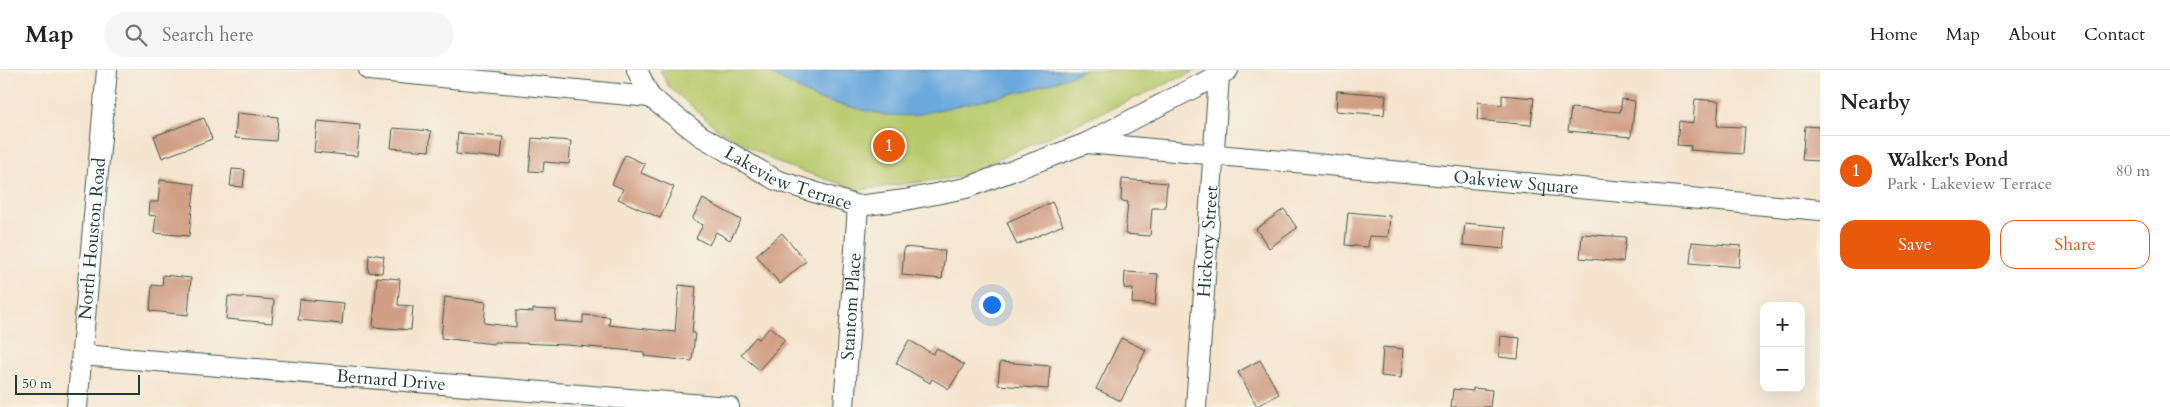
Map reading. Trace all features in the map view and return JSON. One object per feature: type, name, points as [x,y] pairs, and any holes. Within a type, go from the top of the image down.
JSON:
[{"type":"street","name":"North Houston Road","points":[[77,407],[107,70]]},
{"type":"street","points":[[369,70],[650,97]]},
{"type":"street","name":"Lakeview Terrace","points":[[637,70],[650,97],[701,136],[776,180],[858,206],[905,200],[966,188],[1087,143],[1224,73]]},
{"type":"street","name":"Hickory Street","points":[[1196,407],[1214,156],[1224,73]]},
{"type":"street","name":"Lakeview Terrace","points":[[1087,143],[1214,156]]},
{"type":"street","name":"Oakview Square","points":[[1214,156],[1820,210]]},
{"type":"street","name":"Stantom Place","points":[[844,407],[858,206]]},
{"type":"street","name":"Bernard Drive","points":[[82,355],[729,407]]},
{"type":"green space","points":[[660,70],[1197,70],[959,177],[859,190],[778,163],[718,129],[669,87]]},
{"type":"water","points":[[764,70],[1086,70],[1037,88],[912,116],[885,115],[816,99]]},
{"type":"building","points":[[1337,91],[1386,95],[1384,115],[1336,111]]},
{"type":"building","points":[[1502,95],[1534,98],[1531,125],[1477,120],[1478,102],[1502,105]]},
{"type":"building","points":[[1622,99],[1635,101],[1631,137],[1568,131],[1571,108],[1620,112]]},
{"type":"building","points":[[1695,99],[1719,101],[1717,126],[1745,127],[1743,154],[1690,150],[1691,146],[1677,145],[1679,121],[1693,123]]},
{"type":"building","points":[[237,113],[278,117],[276,141],[235,138]]},
{"type":"building","points":[[204,118],[212,139],[162,158],[154,136]]},
{"type":"building","points":[[317,121],[360,125],[357,156],[314,152]]},
{"type":"building","points":[[1805,126],[1820,127],[1820,161],[1802,160]]},
{"type":"building","points":[[393,128],[431,131],[429,151],[391,148]]},
{"type":"building","points":[[458,133],[503,137],[501,158],[456,154]]},
{"type":"building","points":[[532,138],[571,141],[569,164],[544,162],[543,172],[529,171]]},
{"type":"building","points":[[625,155],[645,164],[641,173],[674,187],[660,218],[618,199],[623,189],[612,184]]},
{"type":"building","points":[[232,169],[245,170],[243,187],[230,186]]},
{"type":"building","points":[[1122,179],[1167,183],[1165,208],[1152,208],[1150,236],[1125,234],[1128,202],[1121,201]]},
{"type":"building","points":[[160,180],[195,184],[189,236],[154,233],[156,216],[149,215],[150,202],[158,202]]},
{"type":"building","points":[[703,199],[741,220],[730,240],[716,232],[709,245],[696,238],[703,225],[692,219]]},
{"type":"building","points":[[1052,202],[1063,225],[1017,245],[1007,222]]},
{"type":"building","points":[[1284,209],[1297,228],[1269,248],[1256,229]]},
{"type":"building","points":[[1348,212],[1390,216],[1388,237],[1369,236],[1368,247],[1345,245]]},
{"type":"building","points":[[1465,223],[1506,227],[1504,249],[1463,245]]},
{"type":"building","points":[[782,233],[806,261],[780,284],[756,255]]},
{"type":"building","points":[[1582,234],[1626,237],[1623,262],[1580,258]]},
{"type":"building","points":[[1692,242],[1741,246],[1739,267],[1690,263]]},
{"type":"building","points":[[904,247],[945,251],[942,279],[902,275]]},
{"type":"building","points":[[369,254],[384,256],[382,273],[368,272]]},
{"type":"building","points":[[1125,272],[1158,274],[1155,305],[1132,303],[1133,289],[1124,288]]},
{"type":"building","points":[[163,275],[191,278],[188,315],[150,311],[152,285],[162,286]]},
{"type":"building","points":[[377,277],[400,279],[398,305],[413,306],[411,330],[373,327]]},
{"type":"building","points":[[679,285],[696,287],[692,333],[695,333],[692,361],[644,356],[644,352],[567,345],[494,342],[494,344],[441,338],[445,297],[486,302],[484,323],[516,327],[516,311],[533,312],[533,309],[556,310],[555,321],[583,323],[583,315],[610,317],[609,325],[675,332]]},
{"type":"building","points":[[228,296],[274,300],[272,323],[226,319]]},
{"type":"building","points":[[300,299],[344,303],[342,324],[298,320]]},
{"type":"building","points":[[770,327],[785,340],[759,370],[741,354],[756,337],[759,339]]},
{"type":"building","points":[[1501,336],[1520,338],[1518,359],[1499,357]]},
{"type":"building","points":[[1121,338],[1146,350],[1121,401],[1096,389]]},
{"type":"building","points":[[909,340],[933,354],[937,348],[964,365],[949,389],[932,379],[930,383],[896,363]]},
{"type":"building","points":[[1383,347],[1403,349],[1401,378],[1381,376]]},
{"type":"building","points":[[1260,360],[1279,394],[1257,406],[1238,372]]},
{"type":"building","points":[[1000,362],[1050,366],[1048,389],[998,385]]},
{"type":"building","points":[[1473,388],[1492,390],[1490,407],[1451,407],[1453,389],[1473,391]]},
{"type":"place","name":"Walker's Pond","points":[[889,146]]}]
